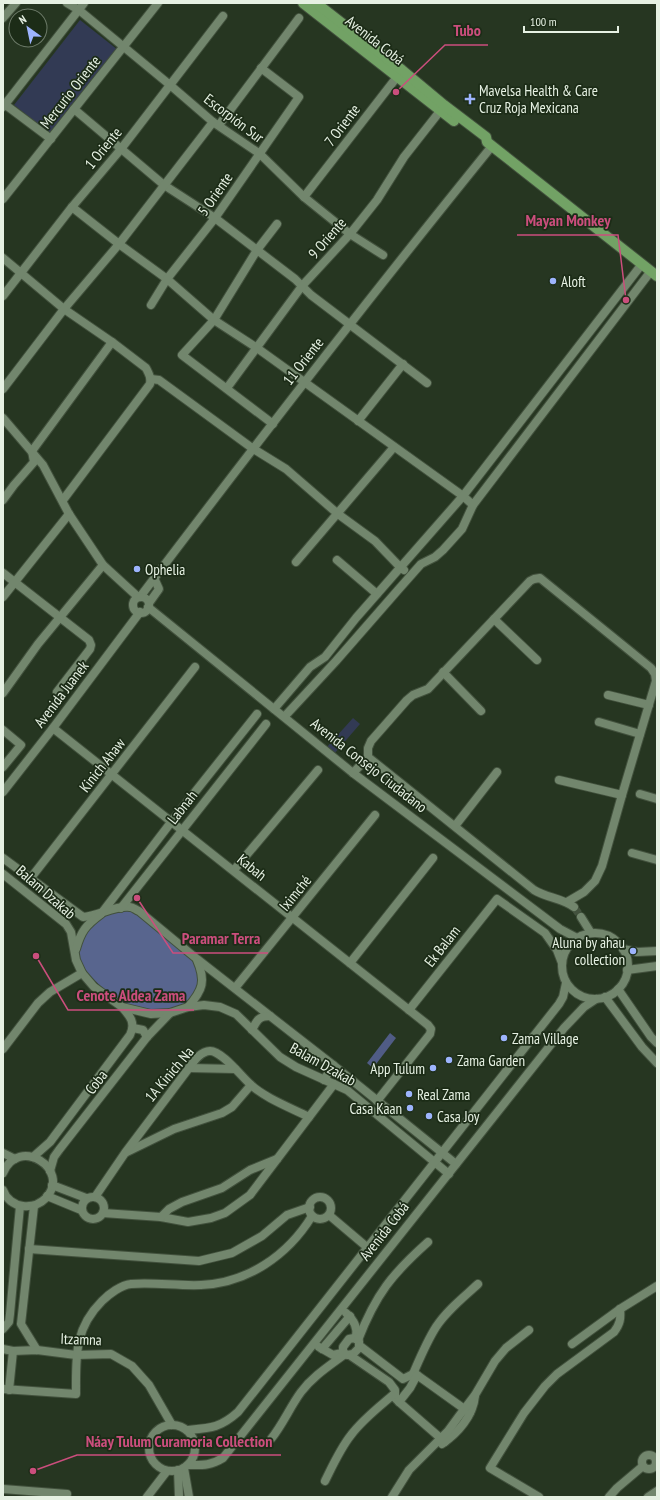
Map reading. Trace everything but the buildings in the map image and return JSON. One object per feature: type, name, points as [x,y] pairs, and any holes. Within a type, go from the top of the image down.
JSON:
[{"type":"main road","name":"Avenida Cobá","points":[[303,3],[400,73]]},
{"type":"main road","name":"Avenida Cobá","points":[[316,3],[442,108],[486,137],[490,144],[654,274]]},
{"type":"street","points":[[3,18],[16,3]]},
{"type":"street","name":"Escorpión Sur","points":[[67,3],[79,10],[216,124],[260,154],[304,197],[350,234],[383,255]]},
{"type":"street","points":[[50,139],[4,104],[84,3]]},
{"type":"street","name":"Mercurio Oriente","points":[[3,199],[158,3]]},
{"type":"street","name":"1 Oriente","points":[[3,296],[72,207],[121,149],[222,16]]},
{"type":"street","points":[[3,389],[64,309],[119,244],[164,185],[216,124],[299,18]]},
{"type":"street","name":"5 Oriente","points":[[151,305],[167,279],[215,218],[299,97],[261,68]]},
{"type":"street","name":"7 Oriente","points":[[304,197],[400,73]]},
{"type":"street","name":"9 Oriente","points":[[227,388],[258,348],[302,286],[350,234],[377,200],[404,156],[442,108]]},
{"type":"street","points":[[74,109],[164,185],[215,218],[427,383]]},
{"type":"street","name":"11 Oriente","points":[[139,597],[252,448],[273,424],[304,382],[490,144]]},
{"type":"street","points":[[72,207],[167,279],[214,320],[258,348],[463,496],[473,505]]},
{"type":"street","points":[[273,424],[182,354],[214,320],[257,250],[277,224]]},
{"type":"street","points":[[3,258],[64,309],[112,342],[146,368],[151,379],[150,384],[63,500]]},
{"type":"street","points":[[274,709],[310,667],[324,657],[356,618],[463,496],[642,264]]},
{"type":"street","points":[[285,716],[409,579],[411,574],[420,564],[436,557],[462,529],[473,505],[528,431],[654,274]]},
{"type":"street","points":[[3,500],[34,462],[32,451],[112,342]]},
{"type":"street","points":[[358,421],[403,364]]},
{"type":"street","points":[[151,379],[159,380],[252,448],[286,469],[338,514],[375,541],[400,568],[411,574]]},
{"type":"street","points":[[3,418],[43,465],[63,500],[69,514],[103,565],[139,597],[146,598],[149,605]]},
{"type":"street","points":[[518,424],[528,431]]},
{"type":"street","points":[[296,562],[394,446]]},
{"type":"street","points":[[3,597],[69,514]]},
{"type":"street","points":[[414,552],[420,564]]},
{"type":"street","points":[[337,560],[377,594]]},
{"type":"street","points":[[3,693],[38,644],[103,565]]},
{"type":"street","points":[[3,573],[88,640],[92,647],[57,692]]},
{"type":"street","points":[[139,597],[134,600],[133,605],[135,610],[145,612],[159,589],[154,578]]},
{"type":"street","points":[[353,773],[368,757],[368,748],[371,742],[407,700],[413,695],[428,689],[530,582],[534,579],[540,578],[651,668],[655,674],[656,681],[602,866],[595,881],[584,892],[567,902]]},
{"type":"street","name":"Avenida Consejo Ciudadano","points":[[149,605],[353,773],[560,929],[577,938]]},
{"type":"street","name":"Avenida Juanek","points":[[3,792],[140,612]]},
{"type":"street","points":[[356,618],[365,628]]},
{"type":"street","points":[[494,619],[537,660]]},
{"type":"street","points":[[324,657],[336,661]]},
{"type":"street","name":"Kinich Ahaw","points":[[30,879],[195,667]]},
{"type":"street","points":[[310,667],[316,683]]},
{"type":"street","points":[[443,672],[481,711]]},
{"type":"street","points":[[608,695],[649,705]]},
{"type":"street","points":[[75,952],[79,937],[88,923],[101,914],[172,821],[257,714]]},
{"type":"street","points":[[599,722],[640,734]]},
{"type":"street","name":"Labnah","points":[[121,908],[266,724]]},
{"type":"street","name":"Kabah","points":[[53,728],[112,773],[428,1025],[431,1029],[430,1034],[377,1100]]},
{"type":"street","points":[[3,730],[21,745],[3,767]]},
{"type":"street","points":[[368,757],[534,890],[541,894],[567,902],[574,907]]},
{"type":"street","points":[[234,870],[318,770]]},
{"type":"street","points":[[455,826],[497,772]]},
{"type":"street","points":[[559,780],[622,795]]},
{"type":"street","points":[[640,794],[657,799]]},
{"type":"street","name":"Iximché","points":[[235,988],[375,815]]},
{"type":"street","points":[[632,853],[657,860]]},
{"type":"street","points":[[3,858],[84,917],[121,908],[131,907],[138,911],[456,1164]]},
{"type":"street","points":[[350,963],[433,858]]},
{"type":"street","name":"Balam Dzakab","points":[[3,874],[66,924],[71,932],[76,960],[82,973],[94,986],[122,1007],[151,1014],[170,1013],[188,1007],[204,1005],[220,1007],[236,1014],[266,1045],[280,1057],[296,1067],[347,1090],[449,1174]]},
{"type":"street","name":"Ek Balam","points":[[409,1010],[497,899],[545,933],[557,950],[562,963]]},
{"type":"street","points":[[581,917],[591,933]]},
{"type":"street","points":[[591,933],[606,935],[613,938],[623,949],[628,963],[623,983],[618,989],[605,997],[596,999],[587,998],[571,990],[562,973],[562,963],[567,949],[577,938],[591,933]]},
{"type":"street","points":[[623,949],[637,952],[657,951]]},
{"type":"street","points":[[188,1007],[202,988],[201,968],[197,959]]},
{"type":"street","points":[[627,970],[657,966]]},
{"type":"street","points":[[3,1049],[38,1003],[50,992],[82,973]]},
{"type":"street","name":"Avenida Cobá","points":[[187,1430],[215,1427],[228,1422],[238,1412],[560,1004],[563,998],[566,983]]},
{"type":"street","points":[[618,989],[651,1037],[657,1043]]},
{"type":"street","points":[[605,997],[642,1047],[657,1063]]},
{"type":"street","name":"Avenida Cobá","points":[[183,1468],[214,1464],[222,1458],[313,1343],[342,1309],[575,1014],[596,999]]},
{"type":"street","points":[[33,1157],[50,1142],[123,1046],[133,1028],[128,1014],[122,1007]]},
{"type":"street","name":"Coba","points":[[50,1171],[54,1158],[59,1150],[148,1037],[170,1013]]},
{"type":"street","points":[[252,1030],[259,1018],[262,1016],[270,1016]]},
{"type":"street","points":[[133,1028],[143,1030],[148,1037]]},
{"type":"street","name":"1A Kinich Na","points":[[95,1197],[125,1153],[200,1054],[209,1051],[216,1052],[223,1057],[251,1086],[309,1117]]},
{"type":"street","points":[[324,1080],[333,1065]]},
{"type":"street","points":[[189,1068],[235,1069]]},
{"type":"street","points":[[103,1213],[161,1217],[188,1222],[211,1218],[225,1213],[250,1195],[334,1084]]},
{"type":"street","points":[[125,1153],[174,1129],[222,1113],[232,1107],[251,1086]]},
{"type":"street","points":[[3,1152],[15,1159]]},
{"type":"street","points":[[3,1172],[8,1164],[15,1159],[27,1156],[33,1157],[43,1162],[50,1171],[52,1185],[47,1196],[34,1206],[20,1206],[11,1201],[3,1192]]},
{"type":"street","points":[[161,1217],[169,1209],[182,1202],[222,1188],[250,1170],[278,1159]]},
{"type":"street","points":[[52,1185],[86,1198],[95,1197],[103,1202],[103,1213],[99,1218],[89,1219],[84,1215],[82,1210],[83,1202],[86,1198]]},
{"type":"street","points":[[47,1196],[82,1210]]},
{"type":"street","points":[[29,1249],[199,1261],[232,1253],[262,1236],[287,1214],[310,1207],[315,1199],[326,1199],[331,1207],[329,1215],[322,1219],[317,1219],[312,1216],[310,1207]]},
{"type":"street","points":[[3,1328],[9,1322],[20,1206]]},
{"type":"street","points":[[34,1206],[21,1324],[37,1350]]},
{"type":"street","points":[[329,1215],[368,1248]]},
{"type":"street","points":[[13,1351],[6,1390],[76,1394],[76,1355],[82,1328],[90,1313],[109,1294],[129,1284],[202,1285],[229,1281],[252,1272],[269,1263],[296,1238],[312,1216]]},
{"type":"street","points":[[271,1439],[280,1428],[300,1393],[308,1383],[351,1346],[374,1303],[394,1274],[428,1242]]},
{"type":"street","points":[[399,1402],[410,1388],[425,1346],[437,1325],[457,1303],[478,1284]]},
{"type":"street","points":[[572,1344],[620,1309],[657,1286]]},
{"type":"street","points":[[313,1343],[333,1355],[338,1355],[351,1346],[357,1328],[350,1316],[342,1309]]},
{"type":"street","points":[[539,1497],[490,1468],[534,1398],[557,1374],[614,1332],[619,1326],[620,1309]]},
{"type":"street","points":[[322,1349],[350,1316]]},
{"type":"street","points":[[9,1322],[15,1327],[21,1324]]},
{"type":"street","points":[[330,1323],[339,1330],[351,1346],[388,1382],[395,1392],[395,1398],[443,1440]]},
{"type":"street","points":[[324,1330],[332,1337],[351,1346],[403,1379]]},
{"type":"street","points":[[392,1497],[409,1470],[429,1450],[443,1440],[453,1424],[467,1411],[495,1361],[506,1348],[529,1330]]},
{"type":"street","name":"Itzamna","points":[[3,1349],[13,1351],[37,1350],[76,1355],[111,1354],[132,1366],[149,1385],[172,1425]]},
{"type":"street","points":[[325,1481],[337,1456],[350,1435],[364,1419],[395,1392],[403,1379],[415,1374]]},
{"type":"street","points":[[415,1374],[467,1411]]},
{"type":"street","points":[[172,1425],[180,1426],[187,1430],[192,1436],[195,1444],[195,1452],[192,1459],[183,1468],[167,1471],[155,1464],[151,1458],[149,1443],[157,1430],[164,1426],[172,1425]]},
{"type":"street","points":[[609,1497],[643,1466],[642,1459],[645,1456],[656,1455]]},
{"type":"street","points":[[180,1497],[183,1468]]},
{"type":"street","points":[[183,1468],[190,1497]]},
{"type":"street","points":[[147,1497],[167,1471]]},
{"type":"street","points":[[3,1489],[67,1494],[66,1497]]},
{"type":"street","points":[[648,1497],[657,1491]]},
{"type":"shaded area","points":[[80,20],[118,50],[52,135],[14,105]]},
{"type":"shaded area","points":[[353,718],[360,724],[334,754],[326,748]]},
{"type":"shaded area","points":[[131,909],[196,960],[200,987],[187,1005],[169,1012],[151,1010],[125,1004],[112,997],[85,971],[78,955],[82,938],[93,922],[102,915]]},
{"type":"shaded area","points":[[390,1033],[396,1038],[373,1068],[367,1063]]},
{"type":"tunnel","points":[[574,907],[581,917]]},
{"type":"place","name":"Tubo","points":[[396,92]]},
{"type":"place","name":"Mavelsa Health & Care Cruz Roja Mexicana","points":[[470,99]]},
{"type":"place","name":"Aloft","points":[[553,281]]},
{"type":"place","name":"Mayan Monkey","points":[[626,300]]},
{"type":"place","name":"Ophelia","points":[[137,569]]},
{"type":"place","name":"Paramar Terra","points":[[137,898]]},
{"type":"place","name":"Aluna by ahau collection","points":[[633,951]]},
{"type":"place","name":"Cenote Aldea Zama","points":[[36,956]]},
{"type":"place","name":"Zama Village","points":[[504,1038]]},
{"type":"place","name":"Zama Garden","points":[[449,1060]]},
{"type":"place","name":"App Tulum","points":[[433,1068]]},
{"type":"place","name":"Real Zama","points":[[409,1094]]},
{"type":"place","name":"Casa Kaan","points":[[410,1108]]},
{"type":"place","name":"Casa Joy","points":[[429,1116]]},
{"type":"place","name":"Náay Tulum Curamoria Collection","points":[[33,1471]]}]
